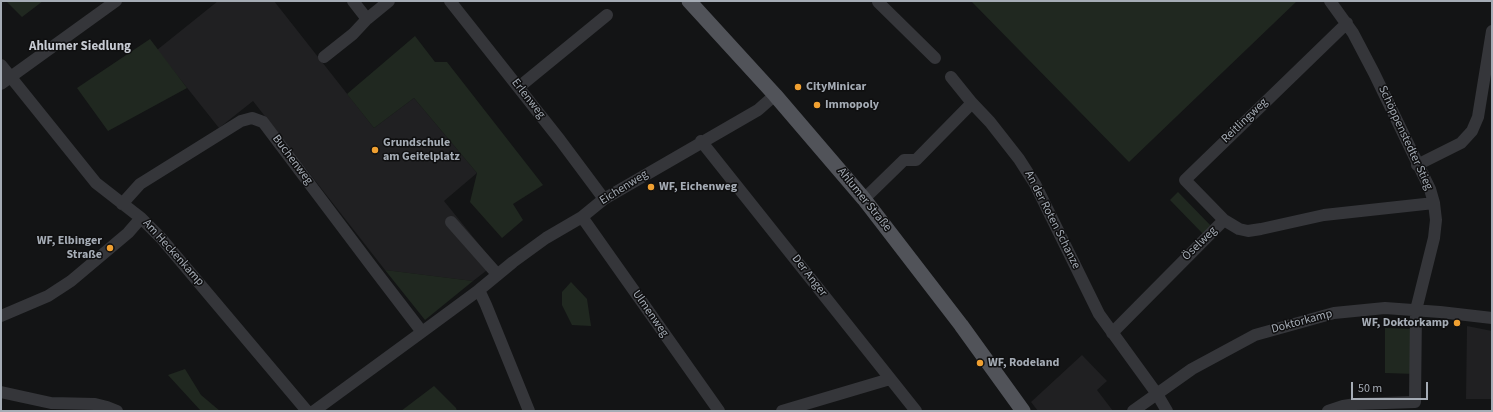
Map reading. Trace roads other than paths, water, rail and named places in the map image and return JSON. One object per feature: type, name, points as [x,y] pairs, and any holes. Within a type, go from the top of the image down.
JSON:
[{"type":"main road","name":"Ahlumer Straße","points":[[689,1],[775,95],[864,199],[970,336],[1023,411]]},
{"type":"street","points":[[1,84],[116,1]]},
{"type":"street","points":[[353,1],[367,19]]},
{"type":"street","points":[[324,57],[353,34],[367,19],[389,1]]},
{"type":"street","name":"Erlenweg","points":[[450,1],[519,87],[604,199]]},
{"type":"street","points":[[878,1],[935,58]]},
{"type":"street","name":"Schöppenstedter Stieg","points":[[1328,411],[1343,406],[1356,404],[1415,402],[1416,310],[1434,238],[1436,220],[1434,203],[1430,189],[1374,74],[1347,23],[1330,1]]},
{"type":"street","points":[[519,87],[607,15]]},
{"type":"street","name":"Reitlingweg","points":[[1224,220],[1185,180],[1347,23]]},
{"type":"street","points":[[1417,165],[1461,143],[1472,131],[1478,117],[1492,31]]},
{"type":"street","name":"Am Heckenkamp","points":[[1,66],[96,183],[142,218],[166,243],[307,411]]},
{"type":"street","name":"An der Roten Schanze","points":[[951,77],[972,104],[990,122],[1019,159],[1035,184],[1099,314],[1112,333]]},
{"type":"street","name":"Eichenweg","points":[[314,411],[422,332],[546,238],[582,217],[604,199],[701,141],[758,110],[775,95]]},
{"type":"street","points":[[864,199],[904,160],[916,160],[972,104]]},
{"type":"street","name":"Buchenweg","points":[[122,204],[140,184],[241,121],[252,118],[263,122],[372,268],[422,332]]},
{"type":"street","name":"Der Anger","points":[[701,141],[916,411]]},
{"type":"street","name":"Öselweg","points":[[1112,333],[1224,220],[1240,229],[1248,231],[1324,215],[1434,203]]},
{"type":"street","name":"Ulmenweg","points":[[582,217],[719,411]]},
{"type":"street","points":[[1,316],[48,296],[71,281],[128,233],[142,218]]},
{"type":"street","points":[[451,222],[497,274]]},
{"type":"street","points":[[478,290],[486,305],[528,411]]},
{"type":"street","name":"Doktorkamp","points":[[1133,411],[1192,369],[1255,335],[1334,313],[1385,308],[1492,318]]},
{"type":"street","points":[[1112,333],[1157,394],[1167,411]]},
{"type":"street","points":[[782,411],[890,379]]},
{"type":"street","points":[[1,392],[51,403],[95,404],[117,411]]},
{"type":"place","name":"CityMinicar","points":[[798,87]]},
{"type":"place","name":"Immopoly","points":[[817,105]]},
{"type":"place","name":"Grundschule am Geitelplatz","points":[[375,150]]},
{"type":"place","name":"WF, Eichenweg","points":[[651,187]]},
{"type":"place","name":"WF, Elbinger Straße","points":[[110,248]]},
{"type":"place","name":"WF, Doktorkamp","points":[[1457,323]]},
{"type":"place","name":"WF, Rodeland","points":[[980,363]]},
{"type":"district","name":"Ahlumer Siedlung","points":[[80,47]]}]
